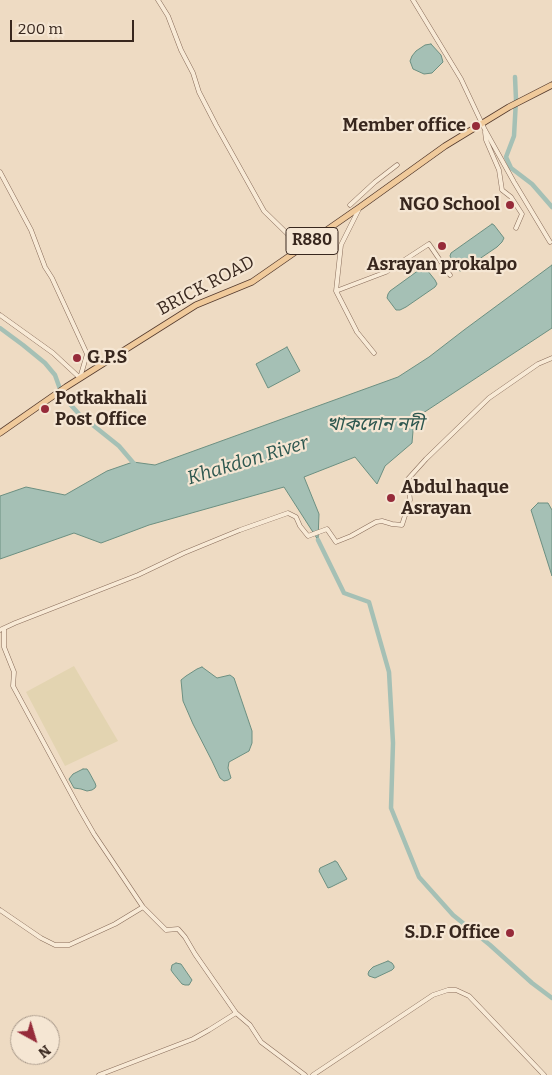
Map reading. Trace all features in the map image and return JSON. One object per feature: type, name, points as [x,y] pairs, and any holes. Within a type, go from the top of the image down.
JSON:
[{"type":"main road","name":"BRICK ROAD","points":[[0,433],[66,387],[196,305],[252,282],[445,146],[509,107],[552,85]]},
{"type":"street","points":[[158,0],[168,16],[181,50],[193,72],[199,92],[264,211],[302,248]]},
{"type":"street","points":[[413,0],[461,79],[485,130],[550,242]]},
{"type":"street","points":[[485,130],[486,140],[500,170],[502,190],[511,197],[522,214],[516,228]]},
{"type":"street","points":[[350,205],[397,165]]},
{"type":"street","points":[[0,172],[30,230],[45,267],[88,354],[80,378],[54,353],[0,315]]},
{"type":"street","points":[[360,196],[366,203]]},
{"type":"street","points":[[360,207],[341,245],[336,291],[357,332],[374,353]]},
{"type":"street","points":[[336,291],[386,272],[429,244],[450,275]]},
{"type":"street","points":[[306,1075],[262,1042],[250,1025],[236,1012],[195,954],[186,937],[178,930],[166,930],[143,907],[94,834],[13,686],[14,672],[4,647],[2,629],[138,575],[184,553],[240,530],[288,513],[296,517],[308,536],[327,529],[336,542],[376,522],[402,524],[410,500],[408,479],[426,459],[489,398],[538,364],[552,358]]},
{"type":"street","points":[[0,910],[55,945],[69,945],[115,924],[143,907]]},
{"type":"street","points":[[313,1075],[433,995],[448,990],[456,990],[469,996],[544,1075]]},
{"type":"street","points":[[99,1075],[112,1073],[193,1039],[236,1012]]},
{"type":"shaded area","points":[[74,666],[118,741],[65,766],[26,692]]},
{"type":"water","points":[[431,44],[441,55],[443,62],[432,73],[424,74],[413,69],[410,61],[412,56],[425,45]]},
{"type":"water","points":[[492,224],[504,238],[502,242],[463,270],[457,269],[450,256],[451,253]]},
{"type":"water","name":"খাকদোন নদী","points":[[552,265],[552,328],[414,419],[412,443],[385,466],[377,484],[355,457],[304,477],[319,514],[318,540],[284,487],[149,525],[101,543],[74,533],[0,559],[0,496],[26,487],[65,495],[107,471],[133,462],[155,465],[398,377],[429,357]]},
{"type":"water","points":[[419,270],[427,270],[437,284],[406,307],[396,310],[387,298],[388,294]]},
{"type":"water","points":[[287,347],[300,371],[268,388],[256,364]]},
{"type":"water","points":[[538,503],[548,503],[552,510],[552,576],[531,510]]},
{"type":"water","points":[[202,667],[217,678],[230,675],[234,678],[252,731],[252,743],[249,751],[229,762],[228,768],[231,778],[224,781],[220,778],[183,701],[181,680]]},
{"type":"water","points":[[87,769],[95,783],[96,786],[92,790],[87,791],[74,788],[69,779],[73,774]]},
{"type":"water","points":[[335,861],[347,879],[328,888],[319,871],[320,868]]},
{"type":"water","points":[[388,961],[394,966],[392,970],[375,978],[369,976],[369,971],[373,967]]},
{"type":"water","points":[[176,963],[181,964],[192,980],[189,985],[182,984],[171,970],[172,965]]},
{"type":"waterway","points":[[515,77],[514,136],[506,157],[511,168],[532,184],[552,207]]},
{"type":"waterway","points":[[0,328],[45,363],[55,375],[60,389],[69,403],[79,414],[119,446],[136,466]]},
{"type":"waterway","points":[[318,540],[344,593],[369,602],[389,672],[393,743],[391,808],[419,877],[453,915],[552,998]]},
{"type":"place","name":"Member office","points":[[476,126]]},
{"type":"place","name":"NGO School","points":[[510,205]]},
{"type":"place","name":"Asrayan prokalpo","points":[[442,246]]},
{"type":"place","name":"G.P.S","points":[[77,358]]},
{"type":"place","name":"Potkakhali Post Office","points":[[45,409]]},
{"type":"place","name":"Abdul haque Asrayan","points":[[391,498]]},
{"type":"place","name":"S.D.F Office","points":[[510,933]]},
{"type":"water label","name":"Khakdon River","points":[[248,461]]}]
